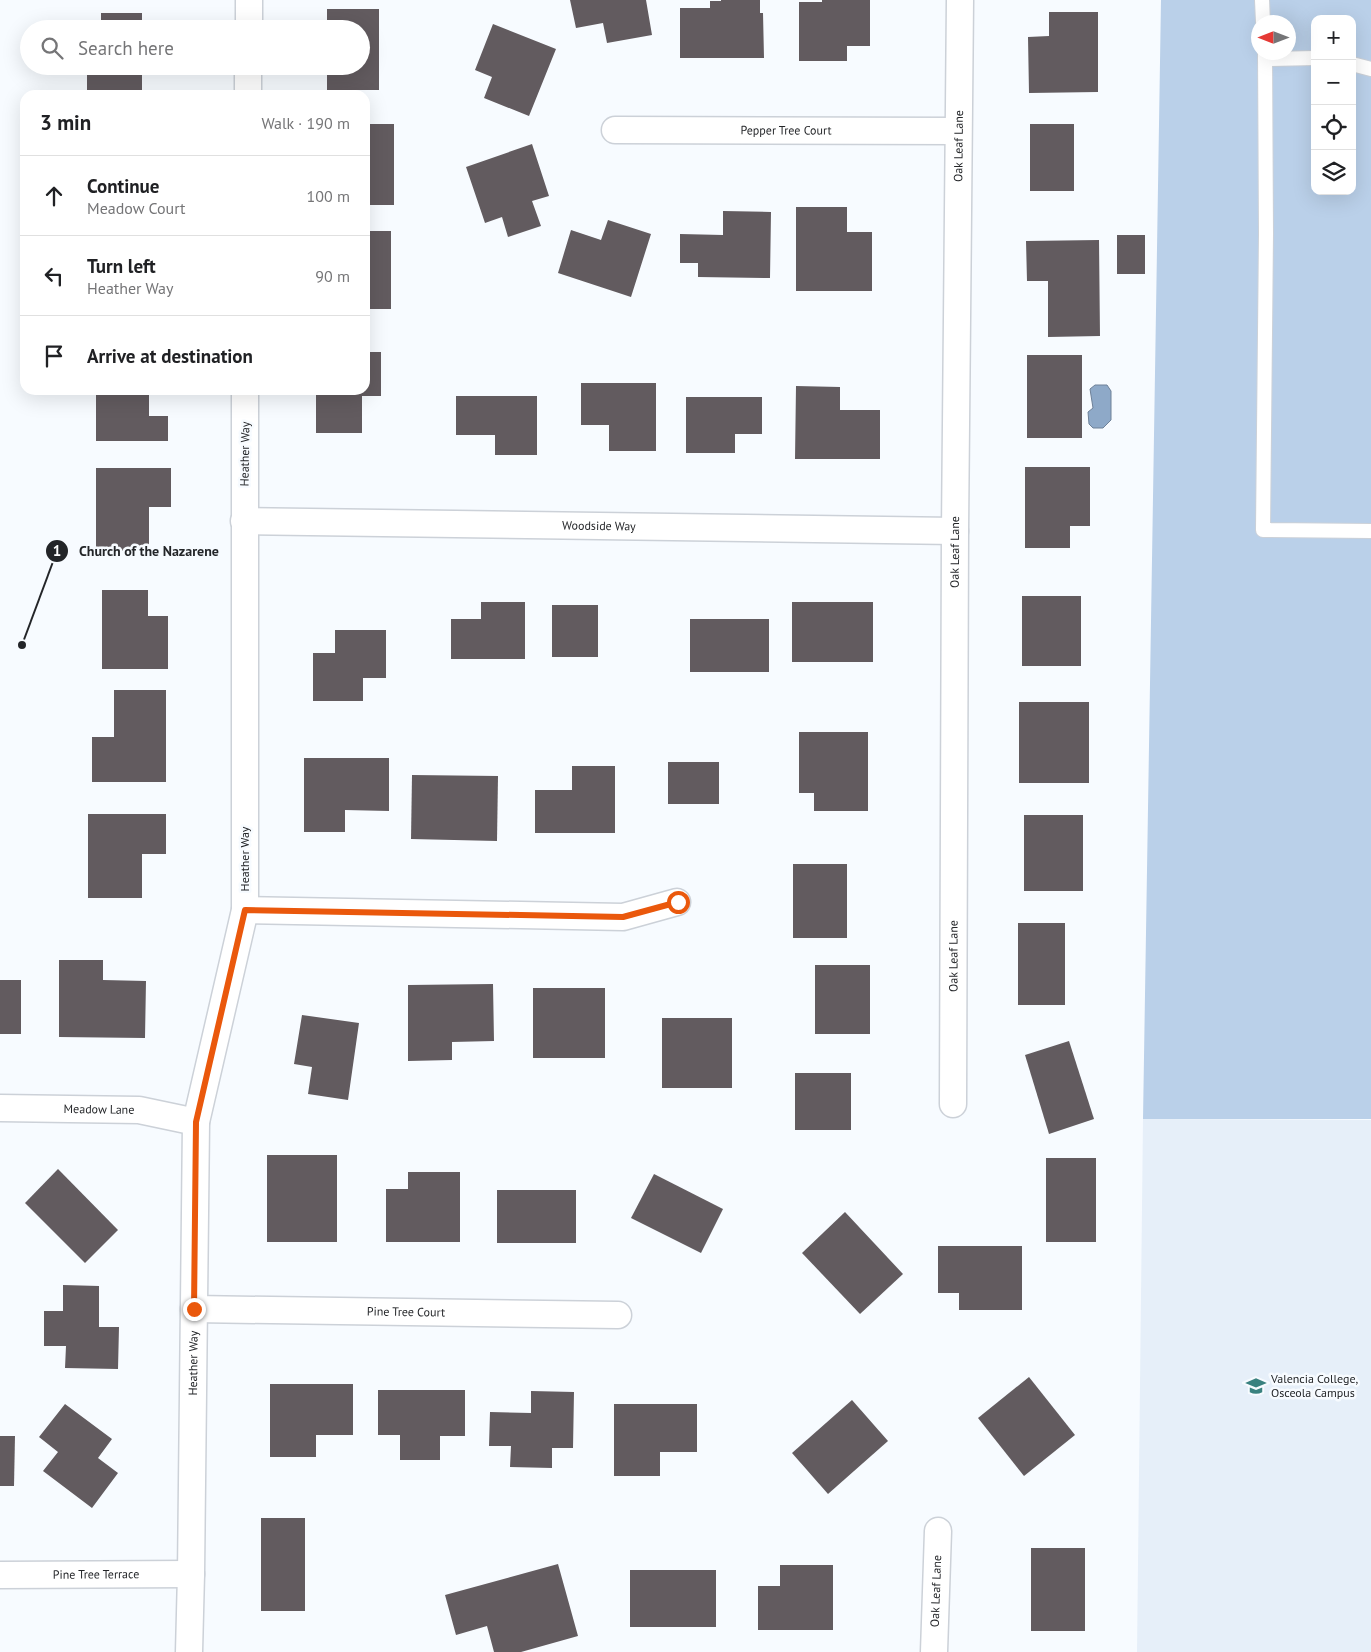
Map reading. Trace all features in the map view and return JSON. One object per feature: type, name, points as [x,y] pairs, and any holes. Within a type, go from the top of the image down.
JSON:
[{"type":"street","points":[[249,0],[249,20]]},
{"type":"street","name":"Oak Leaf Lane","points":[[953,1104],[955,531],[960,0]]},
{"type":"street","points":[[248,75],[248,90]]},
{"type":"street","name":"Pepper Tree Court","points":[[615,130],[958,131]]},
{"type":"street","name":"Heather Way","points":[[189,1652],[196,1122],[245,910],[245,395]]},
{"type":"street","name":"Woodside Way","points":[[244,521],[955,531]]},
{"type":"street","points":[[245,910],[623,917],[678,902]]},
{"type":"street","name":"Meadow Lane","points":[[0,1108],[140,1110],[196,1122]]},
{"type":"street","name":"Pine Tree Court","points":[[194,1309],[618,1315]]},
{"type":"street","name":"Oak Leaf Lane","points":[[934,1652],[938,1531]]},
{"type":"street","name":"Pine Tree Terrace","points":[[0,1575],[191,1574]]},
{"type":"lane","points":[[1262,0],[1263,15]]},
{"type":"lane","points":[[1296,57],[1311,58]]},
{"type":"lane","points":[[1265,60],[1266,234],[1262,530],[1371,531]]},
{"type":"lane","points":[[1356,65],[1371,69]]},
{"type":"shaded area","points":[[1161,0],[1371,0],[1371,1119],[1143,1119]]},
{"type":"shaded area","points":[[1095,385],[1107,385],[1111,391],[1111,420],[1103,428],[1093,428],[1089,424],[1088,412],[1093,408],[1090,389]]},
{"type":"shaded area","name":"Valencia College, Osceola Campus","points":[[1143,1119],[1371,1120],[1371,1652],[1137,1652]]},
{"type":"building","points":[[570,0],[646,0],[652,35],[607,43],[603,23],[576,28]]},
{"type":"building","points":[[760,0],[760,13],[763,13],[764,58],[680,58],[680,8],[710,8],[710,1]]},
{"type":"building","points":[[822,0],[870,0],[870,46],[847,46],[847,61],[799,61],[799,2],[822,2]]},
{"type":"building","points":[[327,9],[379,9],[379,90],[327,90],[327,75],[370,75],[370,20],[327,20]]},
{"type":"building","points":[[1049,12],[1098,12],[1098,92],[1029,93],[1028,37],[1049,36]]},
{"type":"building","points":[[101,13],[142,13],[142,20],[101,20]]},
{"type":"building","points":[[493,24],[556,49],[529,116],[484,98],[492,77],[475,70]]},
{"type":"building","points":[[87,75],[142,75],[142,90],[87,90]]},
{"type":"building","points":[[370,124],[394,124],[394,205],[370,205]]},
{"type":"building","points":[[1030,124],[1074,124],[1074,191],[1030,191]]},
{"type":"building","points":[[532,144],[549,196],[532,201],[541,226],[508,237],[502,217],[485,223],[466,167]]},
{"type":"building","points":[[796,207],[847,207],[847,232],[872,232],[872,291],[796,291]]},
{"type":"building","points":[[723,211],[771,212],[770,278],[698,277],[698,263],[680,263],[680,234],[723,235]]},
{"type":"building","points":[[608,220],[651,234],[631,297],[558,273],[571,230],[601,240]]},
{"type":"building","points":[[370,231],[391,231],[391,309],[370,309]]},
{"type":"building","points":[[1117,235],[1145,235],[1145,274],[1117,274]]},
{"type":"building","points":[[1099,240],[1100,336],[1048,337],[1048,281],[1027,281],[1026,241]]},
{"type":"building","points":[[370,352],[381,352],[381,396],[362,396],[362,433],[316,433],[316,395],[370,395]]},
{"type":"building","points":[[1027,355],[1082,355],[1082,438],[1027,438]]},
{"type":"building","points":[[581,383],[656,383],[656,451],[609,451],[609,425],[581,425]]},
{"type":"building","points":[[796,386],[840,387],[840,410],[880,410],[880,459],[795,459]]},
{"type":"building","points":[[96,395],[149,395],[149,416],[168,416],[168,441],[96,441]]},
{"type":"building","points":[[456,396],[537,396],[537,455],[495,455],[495,435],[456,435]]},
{"type":"building","points":[[686,397],[762,397],[762,434],[735,434],[735,453],[686,453]]},
{"type":"building","points":[[1025,467],[1090,467],[1090,526],[1070,526],[1070,548],[1025,548]]},
{"type":"building","points":[[96,468],[171,468],[171,507],[149,507],[149,551],[96,551]]},
{"type":"building","points":[[102,590],[148,590],[148,616],[168,616],[168,669],[102,669]]},
{"type":"building","points":[[1022,596],[1081,596],[1081,666],[1022,666]]},
{"type":"building","points":[[481,602],[525,602],[525,659],[451,659],[451,619],[481,619]]},
{"type":"building","points":[[792,602],[873,602],[873,662],[792,662]]},
{"type":"building","points":[[552,605],[598,605],[598,657],[552,657]]},
{"type":"building","points":[[690,619],[769,619],[769,672],[690,672]]},
{"type":"building","points":[[335,630],[386,630],[386,678],[363,678],[363,701],[313,701],[313,653],[335,653]]},
{"type":"building","points":[[114,690],[166,690],[166,782],[92,782],[92,737],[114,737]]},
{"type":"building","points":[[1019,702],[1089,702],[1089,783],[1019,783]]},
{"type":"building","points":[[799,732],[868,732],[868,811],[814,811],[814,793],[799,793]]},
{"type":"building","points":[[304,758],[389,758],[389,811],[345,810],[345,832],[304,832]]},
{"type":"building","points":[[668,762],[719,762],[719,804],[668,804]]},
{"type":"building","points":[[572,766],[615,766],[615,833],[535,833],[535,790],[572,790]]},
{"type":"building","points":[[412,775],[498,776],[497,841],[411,839]]},
{"type":"building","points":[[88,814],[166,814],[166,854],[142,854],[142,898],[88,898]]},
{"type":"building","points":[[1024,815],[1083,815],[1083,891],[1024,891]]},
{"type":"building","points":[[793,864],[847,864],[847,938],[793,938]]},
{"type":"building","points":[[1018,923],[1065,923],[1065,1005],[1018,1005]]},
{"type":"building","points":[[59,960],[103,960],[103,980],[146,981],[145,1038],[59,1037]]},
{"type":"building","points":[[815,965],[870,965],[870,1034],[815,1034]]},
{"type":"building","points":[[0,980],[21,980],[21,1034],[0,1034]]},
{"type":"building","points":[[493,984],[494,1041],[452,1042],[452,1060],[408,1061],[408,985]]},
{"type":"building","points":[[533,988],[605,988],[605,1058],[533,1058]]},
{"type":"building","points":[[302,1015],[359,1023],[348,1100],[308,1094],[312,1067],[294,1064]]},
{"type":"building","points":[[662,1018],[732,1018],[732,1088],[662,1088]]},
{"type":"building","points":[[1069,1041],[1094,1119],[1049,1134],[1025,1055]]},
{"type":"building","points":[[795,1073],[851,1073],[851,1130],[795,1130]]},
{"type":"building","points":[[267,1155],[337,1155],[337,1242],[267,1242]]},
{"type":"building","points":[[1046,1158],[1096,1158],[1096,1242],[1046,1242]]},
{"type":"building","points":[[58,1169],[118,1230],[85,1263],[25,1203]]},
{"type":"building","points":[[408,1172],[460,1172],[460,1242],[386,1242],[386,1189],[408,1189]]},
{"type":"building","points":[[654,1174],[723,1209],[701,1253],[631,1218]]},
{"type":"building","points":[[497,1190],[576,1190],[576,1243],[497,1243]]},
{"type":"building","points":[[845,1212],[903,1274],[860,1314],[802,1253]]},
{"type":"building","points":[[938,1246],[1022,1246],[1022,1310],[959,1310],[959,1293],[938,1293]]},
{"type":"building","points":[[63,1285],[99,1286],[99,1327],[119,1327],[118,1369],[65,1368],[66,1346],[44,1346],[44,1311],[63,1311]]},
{"type":"building","points":[[1029,1377],[1075,1435],[1024,1476],[978,1418]]},
{"type":"building","points":[[270,1384],[353,1384],[353,1435],[316,1435],[316,1457],[270,1457]]},
{"type":"building","points":[[378,1390],[465,1390],[465,1436],[440,1436],[440,1460],[400,1460],[400,1435],[378,1435]]},
{"type":"building","points":[[531,1391],[574,1392],[573,1448],[552,1448],[552,1468],[510,1467],[511,1446],[489,1446],[490,1412],[531,1413]]},
{"type":"building","points":[[852,1400],[888,1441],[828,1494],[792,1453]]},
{"type":"building","points":[[65,1404],[112,1439],[98,1458],[118,1473],[92,1508],[43,1471],[58,1452],[39,1437]]},
{"type":"building","points":[[614,1404],[697,1404],[697,1452],[660,1452],[660,1476],[614,1476]]},
{"type":"building","points":[[0,1436],[15,1436],[14,1486],[0,1486]]},
{"type":"building","points":[[261,1518],[305,1518],[305,1611],[261,1611]]},
{"type":"building","points":[[1031,1548],[1085,1548],[1085,1631],[1031,1631]]},
{"type":"building","points":[[558,1564],[578,1636],[521,1652],[494,1652],[487,1626],[456,1635],[445,1595]]},
{"type":"building","points":[[780,1565],[833,1565],[833,1630],[758,1630],[758,1586],[780,1586]]},
{"type":"building","points":[[630,1570],[716,1570],[716,1627],[630,1627]]},
{"type":"place","name":"Church of the Nazarene","points":[[22,645]]},
{"type":"place","name":"Valencia College, Osceola Campus","points":[[1256,1386]]},
{"type":"route","points":[[194,1309],[196,1122],[245,910],[623,917],[678,902]]}]
